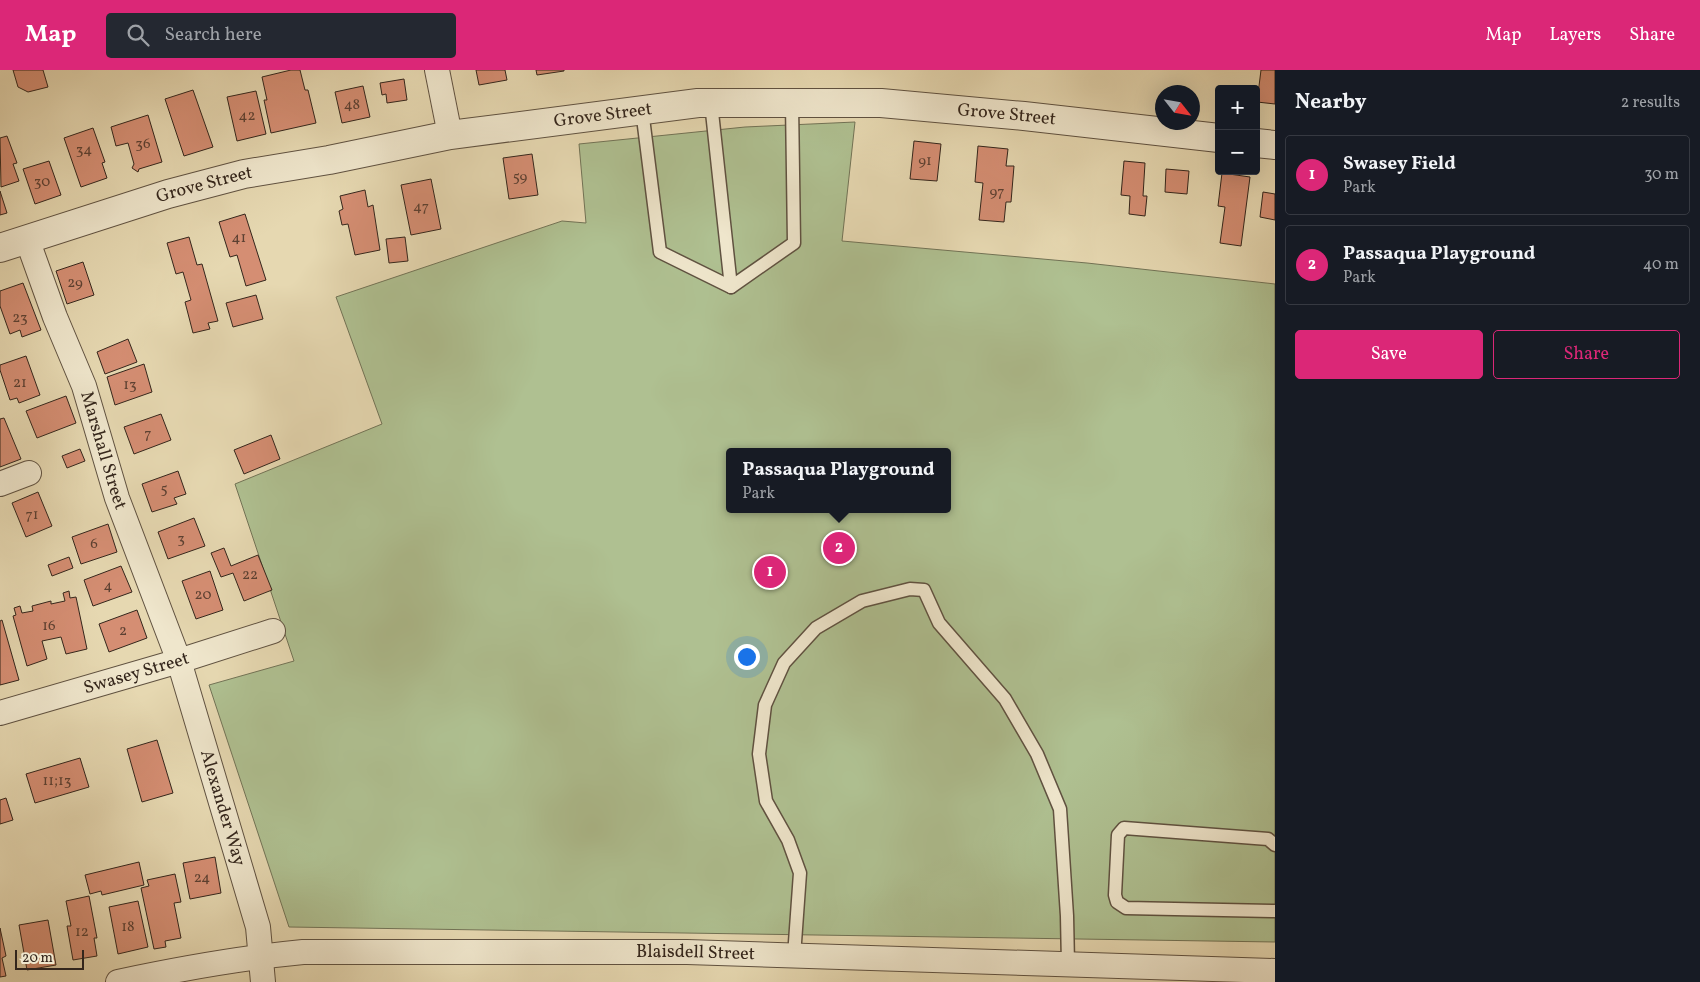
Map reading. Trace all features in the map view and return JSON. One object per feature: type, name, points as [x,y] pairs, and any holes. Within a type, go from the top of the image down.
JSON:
[{"type":"street","points":[[437,70],[450,135]]},
{"type":"street","name":"Grove Street","points":[[0,248],[168,194],[244,174],[329,160],[450,135],[711,103],[890,104],[1024,116],[1215,138]]},
{"type":"street","points":[[1260,144],[1275,146]]},
{"type":"street","name":"Marshall Street","points":[[27,239],[55,317],[84,386],[117,498],[179,661]]},
{"type":"street","points":[[0,484],[29,473]]},
{"type":"street","name":"Swasey Street","points":[[0,712],[179,661],[273,631]]},
{"type":"street","name":"Alexander Way","points":[[179,661],[258,927],[260,956]]},
{"type":"street","name":"Blaisdell Street","points":[[118,982],[186,967],[260,956],[303,952],[687,952],[1275,971]]},
{"type":"street","points":[[260,956],[263,982]]},
{"type":"lane","points":[[711,103],[731,287]]},
{"type":"lane","points":[[731,287],[794,244],[792,103]]},
{"type":"lane","points":[[642,110],[660,252],[731,287]]},
{"type":"lane","points":[[794,956],[800,873],[788,840],[766,801],[759,754],[766,705],[784,663],[816,628],[862,601],[910,589],[924,590],[939,623],[1005,699],[1041,763],[1060,809],[1068,964]]},
{"type":"lane","points":[[1275,845],[1268,840],[1124,828],[1118,835],[1114,896],[1117,902],[1126,908],[1275,912]]},
{"type":"green space","points":[[855,122],[842,241],[1087,263],[1275,284],[1275,942],[289,927],[209,685],[294,661],[235,484],[382,424],[336,297],[562,221],[586,223],[579,144],[745,127]]},
{"type":"building","points":[[13,70],[43,70],[48,87],[28,92],[18,87]]},
{"type":"building","points":[[291,70],[300,70],[305,90],[308,90],[316,123],[271,133],[264,100],[267,100],[262,77]]},
{"type":"building","points":[[476,70],[505,70],[507,80],[479,85]]},
{"type":"building","points":[[536,70],[564,70],[564,71],[537,75]]},
{"type":"building","points":[[1261,70],[1275,70],[1275,104],[1260,102]]},
{"type":"building","points":[[404,79],[407,100],[387,103],[386,94],[382,95],[380,83]]},
{"type":"building","points":[[363,86],[370,117],[342,123],[335,92]]},
{"type":"building","points":[[193,90],[213,147],[184,156],[165,99]]},
{"type":"building","points":[[256,91],[266,134],[237,141],[227,97]]},
{"type":"building","points":[[148,115],[162,162],[139,169],[138,172],[132,168],[134,164],[128,143],[116,146],[111,127]]},
{"type":"building","points":[[93,128],[105,162],[102,163],[107,178],[81,187],[64,138]]},
{"type":"building","points":[[7,136],[17,163],[13,164],[19,181],[1,187],[0,138]]},
{"type":"building","points":[[914,141],[941,144],[937,181],[910,179]]},
{"type":"building","points":[[978,146],[1008,149],[1006,166],[1014,166],[1011,202],[1006,202],[1004,222],[979,220],[983,183],[975,182]]},
{"type":"building","points":[[532,154],[538,195],[509,199],[503,158]]},
{"type":"building","points":[[49,161],[61,195],[35,204],[23,169]]},
{"type":"building","points":[[1124,161],[1145,163],[1143,196],[1147,196],[1145,216],[1129,214],[1130,196],[1121,195]]},
{"type":"building","points":[[1166,169],[1189,171],[1187,194],[1165,192]]},
{"type":"building","points":[[1222,175],[1250,177],[1241,246],[1220,243],[1225,207],[1218,206]]},
{"type":"building","points":[[431,179],[441,229],[411,235],[401,185]]},
{"type":"building","points":[[365,190],[368,207],[373,205],[380,250],[355,255],[348,224],[342,225],[339,211],[343,209],[340,196]]},
{"type":"building","points":[[0,191],[7,213],[0,215]]},
{"type":"building","points":[[1263,192],[1275,194],[1275,220],[1260,217]]},
{"type":"building","points":[[245,214],[266,280],[246,286],[237,255],[230,257],[219,222]]},
{"type":"building","points":[[189,237],[197,265],[202,264],[218,321],[208,323],[210,329],[193,333],[185,302],[191,300],[183,272],[176,274],[167,243]]},
{"type":"building","points":[[405,237],[408,261],[389,263],[386,239]]},
{"type":"building","points":[[83,262],[94,295],[67,304],[56,271]]},
{"type":"building","points":[[23,283],[41,330],[22,337],[20,330],[10,334],[0,306],[0,291]]},
{"type":"building","points":[[256,295],[263,319],[233,327],[226,303]]},
{"type":"building","points":[[128,339],[137,362],[105,374],[97,352]]},
{"type":"building","points":[[26,356],[40,395],[19,403],[17,398],[10,400],[0,365]]},
{"type":"building","points":[[144,364],[152,392],[115,405],[107,377]]},
{"type":"building","points":[[66,396],[76,423],[37,438],[26,411]]},
{"type":"building","points":[[161,414],[171,440],[134,454],[124,427]]},
{"type":"building","points":[[4,418],[21,459],[0,467],[0,419]]},
{"type":"building","points":[[271,435],[280,459],[244,474],[234,450]]},
{"type":"building","points":[[80,449],[85,461],[67,468],[62,456]]},
{"type":"building","points":[[178,471],[186,494],[174,498],[177,504],[152,512],[142,484]]},
{"type":"building","points":[[38,492],[52,526],[26,537],[12,503]]},
{"type":"building","points":[[194,518],[205,546],[168,559],[158,532]]},
{"type":"building","points":[[108,524],[117,552],[81,564],[72,537]]},
{"type":"building","points":[[224,548],[231,566],[258,555],[272,590],[244,601],[233,573],[221,577],[211,553]]},
{"type":"building","points":[[69,557],[73,568],[52,576],[48,565]]},
{"type":"building","points":[[121,566],[132,592],[93,606],[84,580]]},
{"type":"building","points":[[210,571],[223,610],[196,619],[182,581]]},
{"type":"building","points":[[69,591],[70,598],[76,597],[87,649],[66,654],[61,637],[42,641],[47,659],[27,666],[13,616],[16,615],[14,608],[20,606],[22,613],[33,611],[32,606],[51,601],[51,604],[65,601],[63,593]]},
{"type":"building","points":[[137,610],[147,638],[109,652],[99,624]]},
{"type":"building","points":[[2,620],[19,680],[0,685],[0,621]]},
{"type":"building","points":[[157,740],[173,793],[142,802],[127,749]]},
{"type":"building","points":[[80,758],[89,787],[35,803],[26,774]]},
{"type":"building","points":[[6,798],[13,820],[0,824],[0,800]]},
{"type":"building","points":[[215,857],[221,893],[190,899],[183,863]]},
{"type":"building","points":[[139,862],[144,885],[102,895],[101,891],[90,894],[85,875]]},
{"type":"building","points":[[175,874],[181,902],[174,903],[181,938],[165,941],[166,947],[154,949],[141,888],[149,886],[147,880]]},
{"type":"building","points":[[89,896],[97,938],[94,938],[97,956],[73,960],[67,926],[71,926],[66,901]]},
{"type":"building","points":[[138,901],[148,947],[118,954],[109,907]]},
{"type":"building","points":[[48,920],[56,965],[27,970],[19,925]]},
{"type":"building","points":[[0,928],[6,956],[2,958],[6,976],[0,977]]},
{"type":"place","name":"Passaqua Playground","points":[[839,548]]},
{"type":"place","name":"Swasey Field","points":[[770,572]]}]
